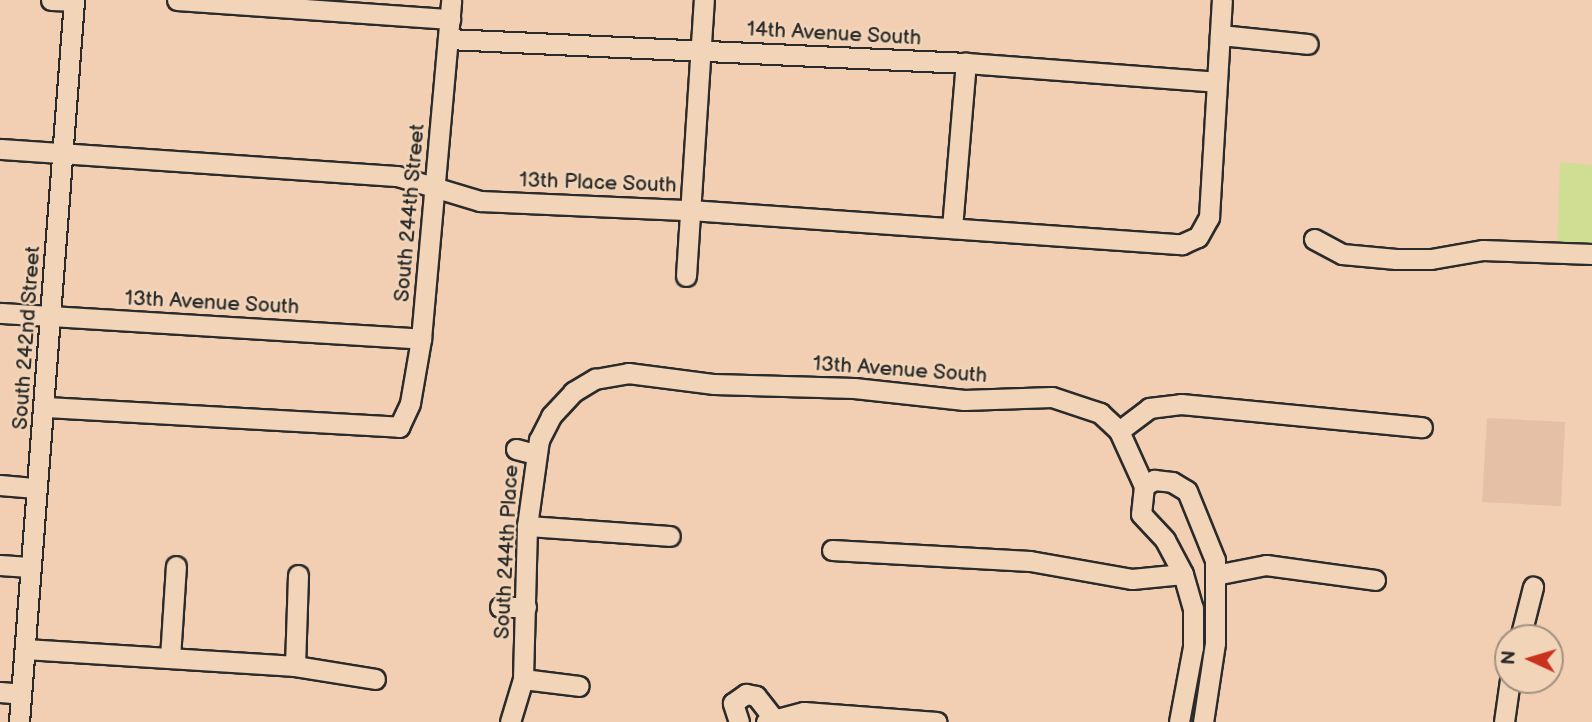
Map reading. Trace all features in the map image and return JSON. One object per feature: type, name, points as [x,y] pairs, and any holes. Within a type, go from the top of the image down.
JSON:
[{"type":"street","points":[[51,0],[74,1]]},
{"type":"street","name":"14th Avenue South","points":[[177,0],[449,19],[701,49],[1216,82]]},
{"type":"street","points":[[686,276],[704,0]]},
{"type":"street","points":[[1216,82],[1222,0]]},
{"type":"street","name":"South 242nd Street","points":[[19,722],[29,566],[46,407],[74,1]]},
{"type":"street","name":"South 244th Street","points":[[46,407],[399,427],[410,403],[421,339],[449,19]]},
{"type":"street","points":[[1220,35],[1308,44]]},
{"type":"street","points":[[952,228],[966,64]]},
{"type":"street","name":"13th Place South","points":[[0,149],[397,176],[480,201],[690,210],[1182,244],[1198,237],[1209,217],[1216,82]]},
{"type":"street","points":[[1314,239],[1325,249],[1342,254],[1395,259],[1431,259],[1483,250],[1592,254]]},
{"type":"street","name":"13th Avenue South","points":[[0,313],[421,339]]},
{"type":"street","name":"13th Avenue South","points":[[608,375],[854,388],[964,401],[1052,397],[1083,404],[1119,431]]},
{"type":"street","name":"South 244th Place","points":[[510,722],[523,679],[527,526],[525,451],[558,406],[581,386],[608,375]]},
{"type":"street","points":[[1179,722],[1193,647],[1193,608],[1183,574],[1165,540],[1141,514],[1144,486],[1119,431],[1149,408],[1181,404],[1422,427]]},
{"type":"street","points":[[1144,486],[1154,480],[1172,482],[1187,492],[1206,532],[1215,575],[1215,643],[1203,722]]},
{"type":"street","points":[[0,485],[36,488]]},
{"type":"street","points":[[527,526],[670,536]]},
{"type":"street","points":[[832,550],[1031,561],[1132,579],[1183,574]]},
{"type":"street","points":[[0,565],[29,566]]},
{"type":"street","points":[[1215,575],[1266,565],[1376,580]]},
{"type":"street","points":[[170,658],[176,566]]},
{"type":"street","points":[[295,666],[298,575]]},
{"type":"street","points":[[1524,624],[1533,587]]},
{"type":"street","points":[[500,607],[526,607]]},
{"type":"street","points":[[25,649],[295,666],[375,679]]},
{"type":"street","points":[[523,679],[579,686]]},
{"type":"street","points":[[0,692],[21,694]]},
{"type":"street","points":[[1504,722],[1508,694]]},
{"type":"street","points":[[738,722],[732,708],[736,698],[755,696],[769,720],[804,712],[937,722]]},
{"type":"shaded area","points":[[1487,418],[1565,422],[1561,506],[1482,502]]},
{"type":"green space","points":[[1560,162],[1592,165],[1592,254],[1557,253]]}]
